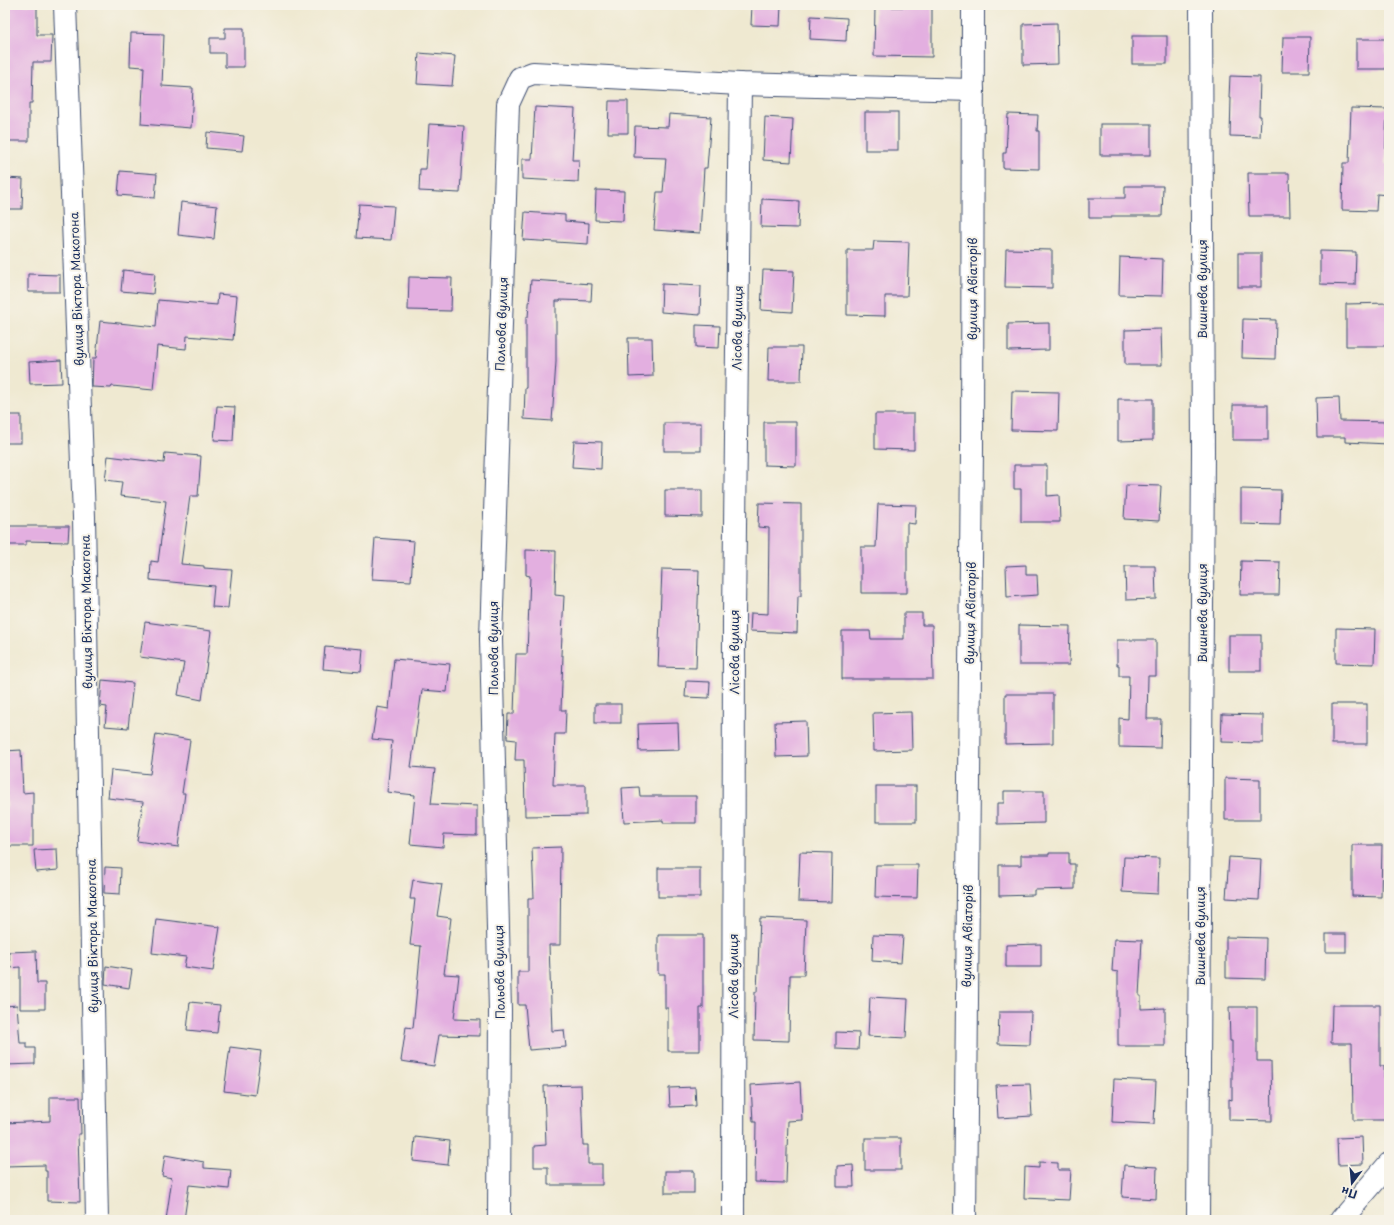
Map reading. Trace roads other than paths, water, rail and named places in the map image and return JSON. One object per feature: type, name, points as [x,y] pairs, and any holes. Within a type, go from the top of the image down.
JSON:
[{"type":"street","name":"вулиця Віктора Макогона","points":[[65,5],[84,517],[97,1220]]},
{"type":"street","name":"вулиця Авіаторів","points":[[965,1220],[972,458],[974,5]]},
{"type":"street","name":"Вишнева вулиця","points":[[1198,1220],[1203,460],[1200,5]]},
{"type":"street","name":"Польова вулиця","points":[[499,1220],[500,1011],[491,639],[508,104],[520,78],[533,73],[740,84]]},
{"type":"street","points":[[740,84],[973,90]]},
{"type":"street","name":"Лісова вулиця","points":[[733,1220],[734,607],[740,84]]},
{"type":"street","points":[[1341,1220],[1389,1164]]}]
